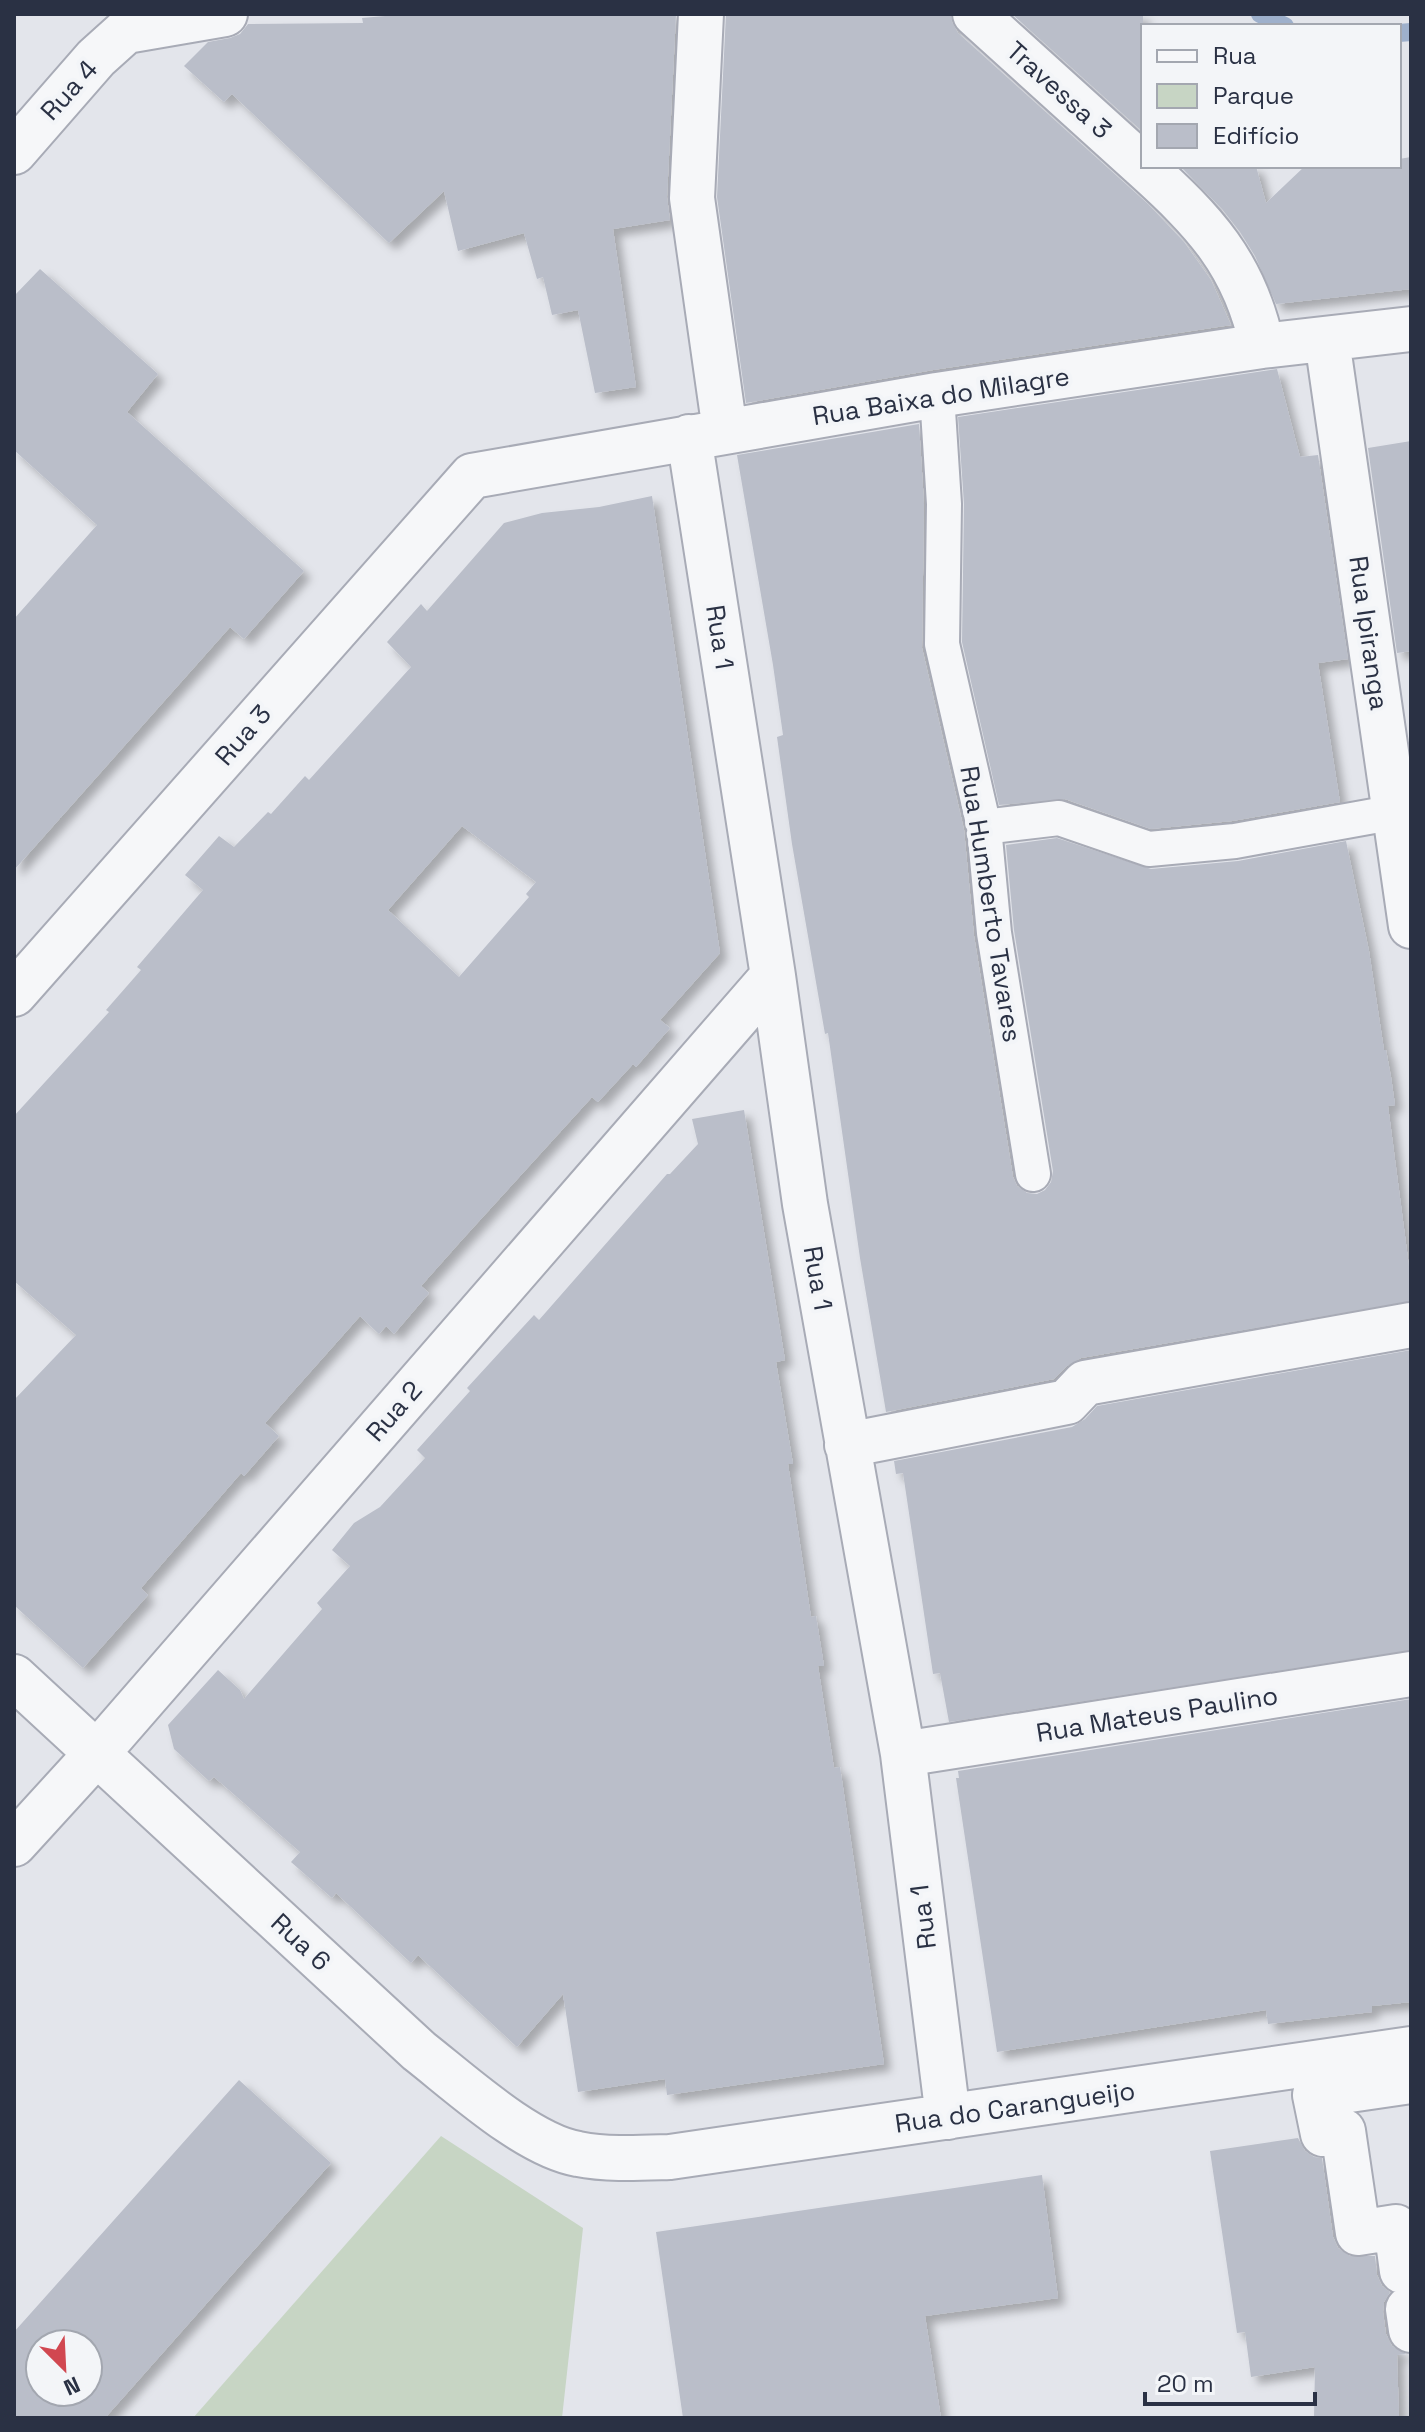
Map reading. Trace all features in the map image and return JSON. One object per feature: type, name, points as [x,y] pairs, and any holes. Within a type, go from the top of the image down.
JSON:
[{"type":"street","name":"Rua 4","points":[[14,152],[125,22],[225,14]]},
{"type":"street","name":"Rua 1","points":[[701,14],[692,198],[707,434],[773,976],[805,1204],[903,1754],[948,2117]]},
{"type":"street","name":"Travessa 3","points":[[975,14],[1141,164]]},
{"type":"street","name":"Travessa 3","points":[[1145,168],[1211,233],[1235,268],[1255,311],[1262,346]]},
{"type":"street","name":"Rua Baixa do Milagre","points":[[472,476],[937,395],[1262,346],[1411,329]]},
{"type":"street","name":"Rua Ipiranga","points":[[1327,340],[1399,793],[1411,926]]},
{"type":"street","name":"Rua 3","points":[[14,994],[472,476]]},
{"type":"street","name":"Rua 2","points":[[14,1844],[98,1752],[773,976]]},
{"type":"street","points":[[847,1445],[1067,1402],[1085,1383],[1411,1325]]},
{"type":"street","name":"Rua Mateus Paulino","points":[[903,1754],[1411,1674]]},
{"type":"street","name":"Rua 6","points":[[14,1677],[419,2051],[484,2103],[539,2139],[575,2154],[618,2158]]},
{"type":"street","name":"Rua do Carangueijo","points":[[618,2158],[670,2157],[1411,2049]]},
{"type":"street","points":[[1411,2081],[1315,2095],[1323,2134],[1343,2131],[1358,2233],[1396,2227],[1402,2271],[1411,2269]]},
{"type":"street","points":[[1411,2308],[1408,2309],[1411,2330]]},
{"type":"lane","name":"Rua Humberto Tavares","points":[[937,395],[945,518],[942,644],[984,827],[994,933],[1033,1174]]},
{"type":"lane","points":[[984,827],[1059,818],[1149,849],[1235,841],[1399,793]]},
{"type":"green space","points":[[441,2136],[583,2228],[562,2418],[193,2418]]},
{"type":"building","points":[[408,14],[676,14],[667,197],[670,220],[613,229],[636,387],[595,393],[578,310],[552,315],[543,277],[537,279],[524,233],[458,251],[444,191],[389,243],[232,94],[224,102],[184,66],[208,42],[240,34],[248,24],[363,23],[362,18]]},
{"type":"building","points":[[726,14],[951,14],[958,33],[1148,204],[1184,242],[1211,280],[1231,325],[933,370],[746,403],[717,197]]},
{"type":"building","points":[[1012,14],[1143,14],[1141,130]]},
{"type":"building","points":[[1411,157],[1411,289],[1276,304],[1255,256],[1240,232],[1182,168],[1257,168],[1266,203],[1303,168],[1401,168],[1401,159]]},
{"type":"building","points":[[40,269],[158,374],[127,412],[304,571],[244,639],[230,627],[14,870],[14,619],[97,525],[14,450],[14,296]]},
{"type":"building","points":[[1277,369],[1300,457],[1318,455],[1348,659],[1318,663],[1340,802],[1232,821],[1151,829],[1065,799],[999,805],[962,642],[964,504],[958,417]]},
{"type":"building","points":[[919,424],[924,504],[922,648],[964,830],[974,936],[1013,1177],[1017,1186],[1027,1193],[1037,1194],[1051,1182],[1053,1171],[1014,930],[1006,845],[1057,838],[1151,869],[1238,861],[1346,841],[1369,951],[1395,1105],[1388,1106],[1411,1301],[1081,1358],[1054,1379],[886,1412],[860,1258],[828,1033],[825,1034],[792,844],[777,737],[783,735],[737,455]]},
{"type":"building","points":[[1411,441],[1411,651],[1397,653],[1368,448]]},
{"type":"building","points":[[652,496],[720,953],[660,1020],[670,1028],[636,1067],[633,1064],[598,1102],[592,1097],[460,1242],[421,1286],[429,1293],[394,1334],[386,1326],[379,1334],[360,1316],[265,1423],[279,1436],[244,1476],[241,1473],[141,1588],[148,1595],[83,1668],[15,1606],[14,1400],[76,1335],[14,1281],[14,1116],[109,1012],[106,1010],[141,970],[137,967],[203,890],[185,875],[219,836],[234,847],[268,812],[271,814],[305,776],[309,780],[411,667],[387,642],[421,604],[427,611],[504,523],[542,513],[599,507]],"holes":[[[462,826],[536,882],[526,894],[529,897],[459,977],[388,910]]]},
{"type":"building","points":[[744,1110],[785,1360],[776,1362],[793,1464],[788,1464],[811,1617],[816,1616],[824,1666],[818,1666],[834,1768],[840,1767],[884,2064],[667,2095],[665,2079],[578,2092],[563,1994],[517,2047],[418,1955],[411,1963],[336,1893],[332,1898],[291,1862],[300,1852],[214,1777],[209,1781],[174,1749],[168,1725],[218,1670],[240,1690],[244,1699],[322,1609],[317,1603],[350,1566],[332,1550],[354,1523],[380,1507],[425,1458],[417,1450],[470,1391],[467,1388],[534,1315],[539,1320],[667,1174],[698,1144],[692,1119]]},
{"type":"building","points":[[1411,1350],[1411,1650],[949,1722],[940,1673],[933,1674],[903,1473],[896,1474],[894,1461],[1072,1427],[1097,1406]]},
{"type":"building","points":[[1411,1699],[1411,2002],[1372,2006],[1372,2012],[1268,2024],[1266,2010],[997,2052],[956,1778],[959,1778],[958,1771]]},
{"type":"building","points":[[239,2080],[331,2163],[105,2418],[14,2418],[14,2332]]},
{"type":"building","points":[[1298,2138],[1305,2151],[1322,2158],[1333,2237],[1338,2248],[1350,2256],[1375,2256],[1377,2275],[1382,2286],[1390,2292],[1383,2312],[1386,2334],[1392,2346],[1406,2354],[1397,2355],[1399,2418],[1314,2418],[1315,2367],[1251,2377],[1245,2332],[1237,2333],[1210,2151]]},
{"type":"building","points":[[1042,2175],[1058,2298],[925,2316],[941,2418],[683,2418],[656,2232]]},
{"type":"waterway","points":[[1260,14],[1281,24]]},
{"type":"waterway","points":[[1401,33],[1411,32]]}]
